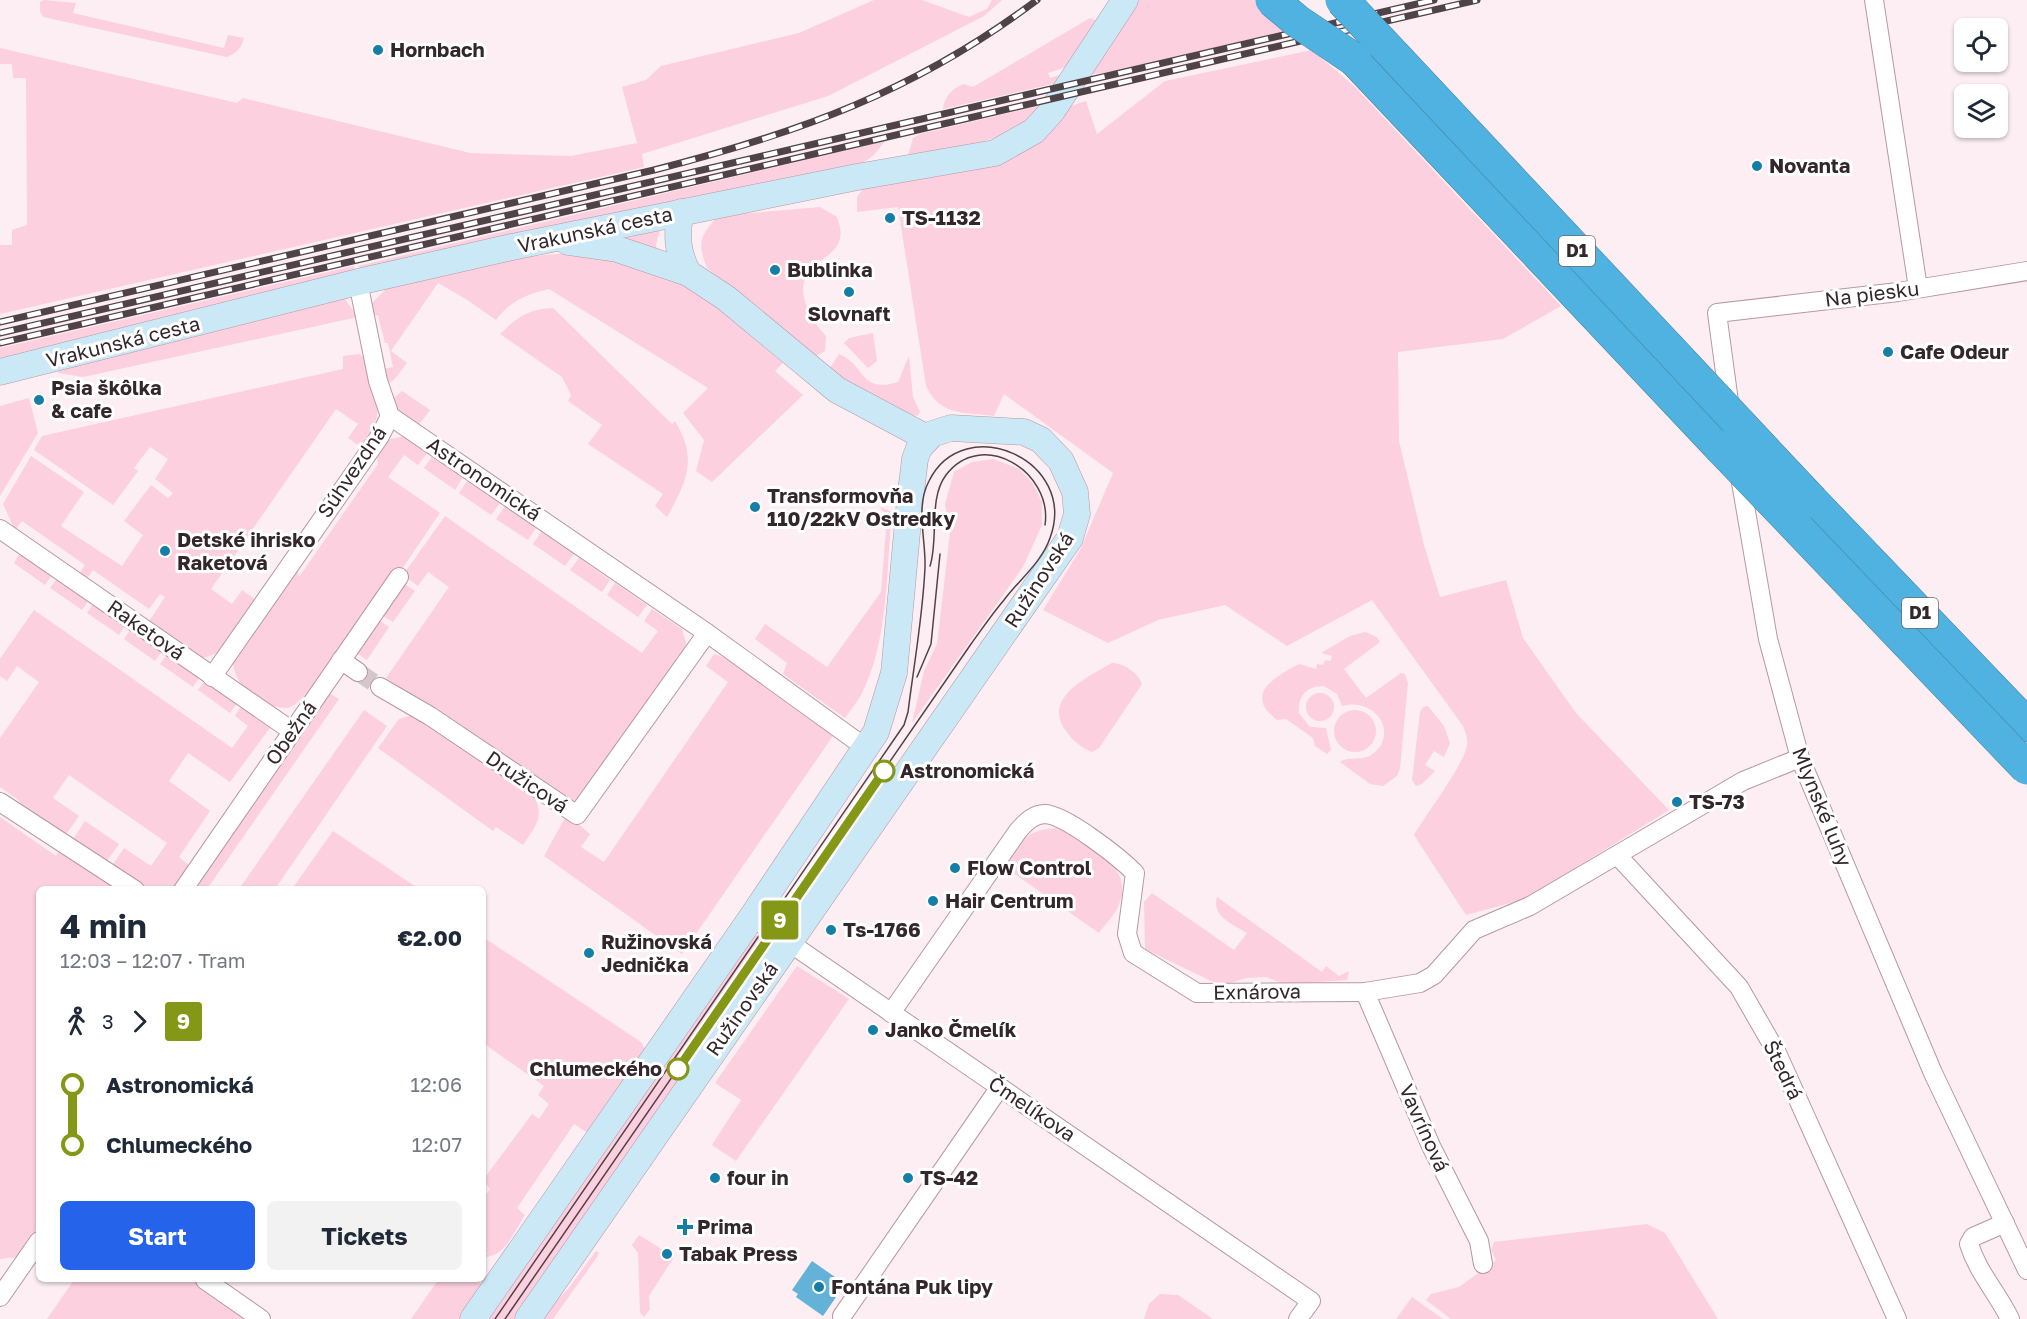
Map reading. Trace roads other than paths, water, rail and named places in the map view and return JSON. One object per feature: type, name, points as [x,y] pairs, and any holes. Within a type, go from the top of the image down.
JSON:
[{"type":"highway","points":[[1272,0],[1297,21],[1355,60]]},
{"type":"highway","name":"D1","points":[[1301,0],[1355,60],[2027,768]]},
{"type":"highway","name":"D1","points":[[1342,0],[1804,493],[2027,725]]},
{"type":"street","name":"Vrakunská cesta","points":[[0,372],[358,282],[551,239],[857,177],[979,158],[1010,147],[1034,131],[1058,104],[1125,0]]},
{"type":"street","points":[[1874,0],[1918,288]]},
{"type":"street","points":[[681,212],[678,226],[678,249],[688,273]]},
{"type":"street","points":[[473,1319],[752,917],[866,748],[883,715],[894,673],[915,459],[927,438],[837,390],[809,370],[726,298],[688,273],[617,249],[551,239]]},
{"type":"street","name":"Na piesku","points":[[1717,313],[1918,288],[2027,271]]},
{"type":"street","points":[[358,282],[378,381],[390,416]]},
{"type":"street","name":"Mlynské luhy","points":[[1717,313],[1734,439],[1768,639],[1800,758],[1933,1073],[2027,1270]]},
{"type":"street","name":"Astronomická","points":[[390,416],[707,633],[866,748]]},
{"type":"street","name":"Súhvezdná","points":[[212,676],[380,436],[390,416]]},
{"type":"street","name":"Ružinovská","points":[[528,1319],[1070,538],[1076,523],[1076,500],[1066,470],[1041,440],[1024,432],[951,428],[927,438]]},
{"type":"street","name":"Raketová","points":[[0,529],[292,731]]},
{"type":"street","name":"Obežná","points":[[186,886],[399,577]]},
{"type":"street","name":"Družicová","points":[[380,687],[430,716],[577,815],[707,633]]},
{"type":"street","points":[[341,660],[358,672]]},
{"type":"street","points":[[1365,992],[1420,983],[1434,975],[1474,930],[1530,906],[1736,785],[1800,758]]},
{"type":"street","points":[[0,802],[129,886]]},
{"type":"street","name":"Exnárova","points":[[891,1013],[1025,823],[1034,816],[1046,814],[1064,821],[1126,863],[1135,873],[1127,934],[1133,952],[1197,993],[1365,992]]},
{"type":"street","name":"Štedrá","points":[[1618,856],[1739,987],[1777,1053],[1897,1319]]},
{"type":"street","name":"Čmelíkova","points":[[752,917],[1311,1301],[1298,1319]]},
{"type":"street","name":"Vavrínová","points":[[1365,992],[1431,1146],[1479,1241],[1483,1264]]},
{"type":"street","points":[[842,1316],[1000,1088]]},
{"type":"street","points":[[2005,1223],[1973,1237],[1969,1244],[1985,1281],[2000,1296],[2010,1319]]},
{"type":"street","points":[[0,1297],[36,1245]]},
{"type":"street","points":[[208,1282],[261,1319]]},
{"type":"water","name":"Fontána Puk lipy","points":[[812,1261],[845,1284],[823,1316],[796,1297],[798,1294],[792,1290]]},
{"type":"tunnel","points":[[358,672],[380,687]]},
{"type":"tram line","points":[[495,1319],[904,725],[908,712],[922,603],[925,567],[922,512],[929,481],[945,460],[967,449],[990,447],[1014,454],[1034,467],[1048,486],[1055,510],[1050,538],[1042,555],[971,644],[505,1319]]},
{"type":"tram line","points":[[930,566],[933,555],[935,507],[941,485],[946,475],[961,461],[977,455],[995,456],[1012,462],[1026,473],[1038,488],[1044,505],[1045,525]]},
{"type":"tram line","points":[[917,677],[931,644],[940,554]]},
{"type":"tram line","name":"9","points":[[678,1069],[884,771]]},
{"type":"railway","points":[[0,322],[654,170],[758,141],[807,124],[901,84],[992,32],[1037,0]]},
{"type":"railway","points":[[0,333],[1434,0]]},
{"type":"railway","points":[[0,343],[1477,0]]},
{"type":"place","name":"Hornbach","points":[[378,50]]},
{"type":"place","name":"Novanta","points":[[1757,166]]},
{"type":"place","name":"TS-1132","points":[[890,218]]},
{"type":"place","name":"Bublinka","points":[[775,270]]},
{"type":"place","name":"Slovnaft","points":[[849,292]]},
{"type":"place","name":"Cafe Odeur","points":[[1888,352]]},
{"type":"place","name":"Psia škôlka & cafe","points":[[39,400]]},
{"type":"place","name":"Transformovňa 110/22kV Ostredky","points":[[755,507]]},
{"type":"place","name":"Detské ihrisko Raketová","points":[[165,551]]},
{"type":"place","name":"Astronomická","points":[[884,771]]},
{"type":"place","name":"TS-73","points":[[1677,802]]},
{"type":"place","name":"Flow Control","points":[[955,868]]},
{"type":"place","name":"Hair Centrum","points":[[933,901]]},
{"type":"place","name":"Ts-1766","points":[[831,930]]},
{"type":"place","name":"Ružinovská Jednička","points":[[589,953]]},
{"type":"place","name":"Janko Čmelík","points":[[873,1030]]},
{"type":"place","name":"Chlumeckého","points":[[678,1069]]},
{"type":"place","name":"four in","points":[[715,1178]]},
{"type":"place","name":"TS-42","points":[[908,1178]]},
{"type":"place","name":"Prima","points":[[685,1227]]},
{"type":"place","name":"Tabak Press","points":[[667,1254]]},
{"type":"place","name":"Fontána Puk lipy","points":[[819,1287]]}]
